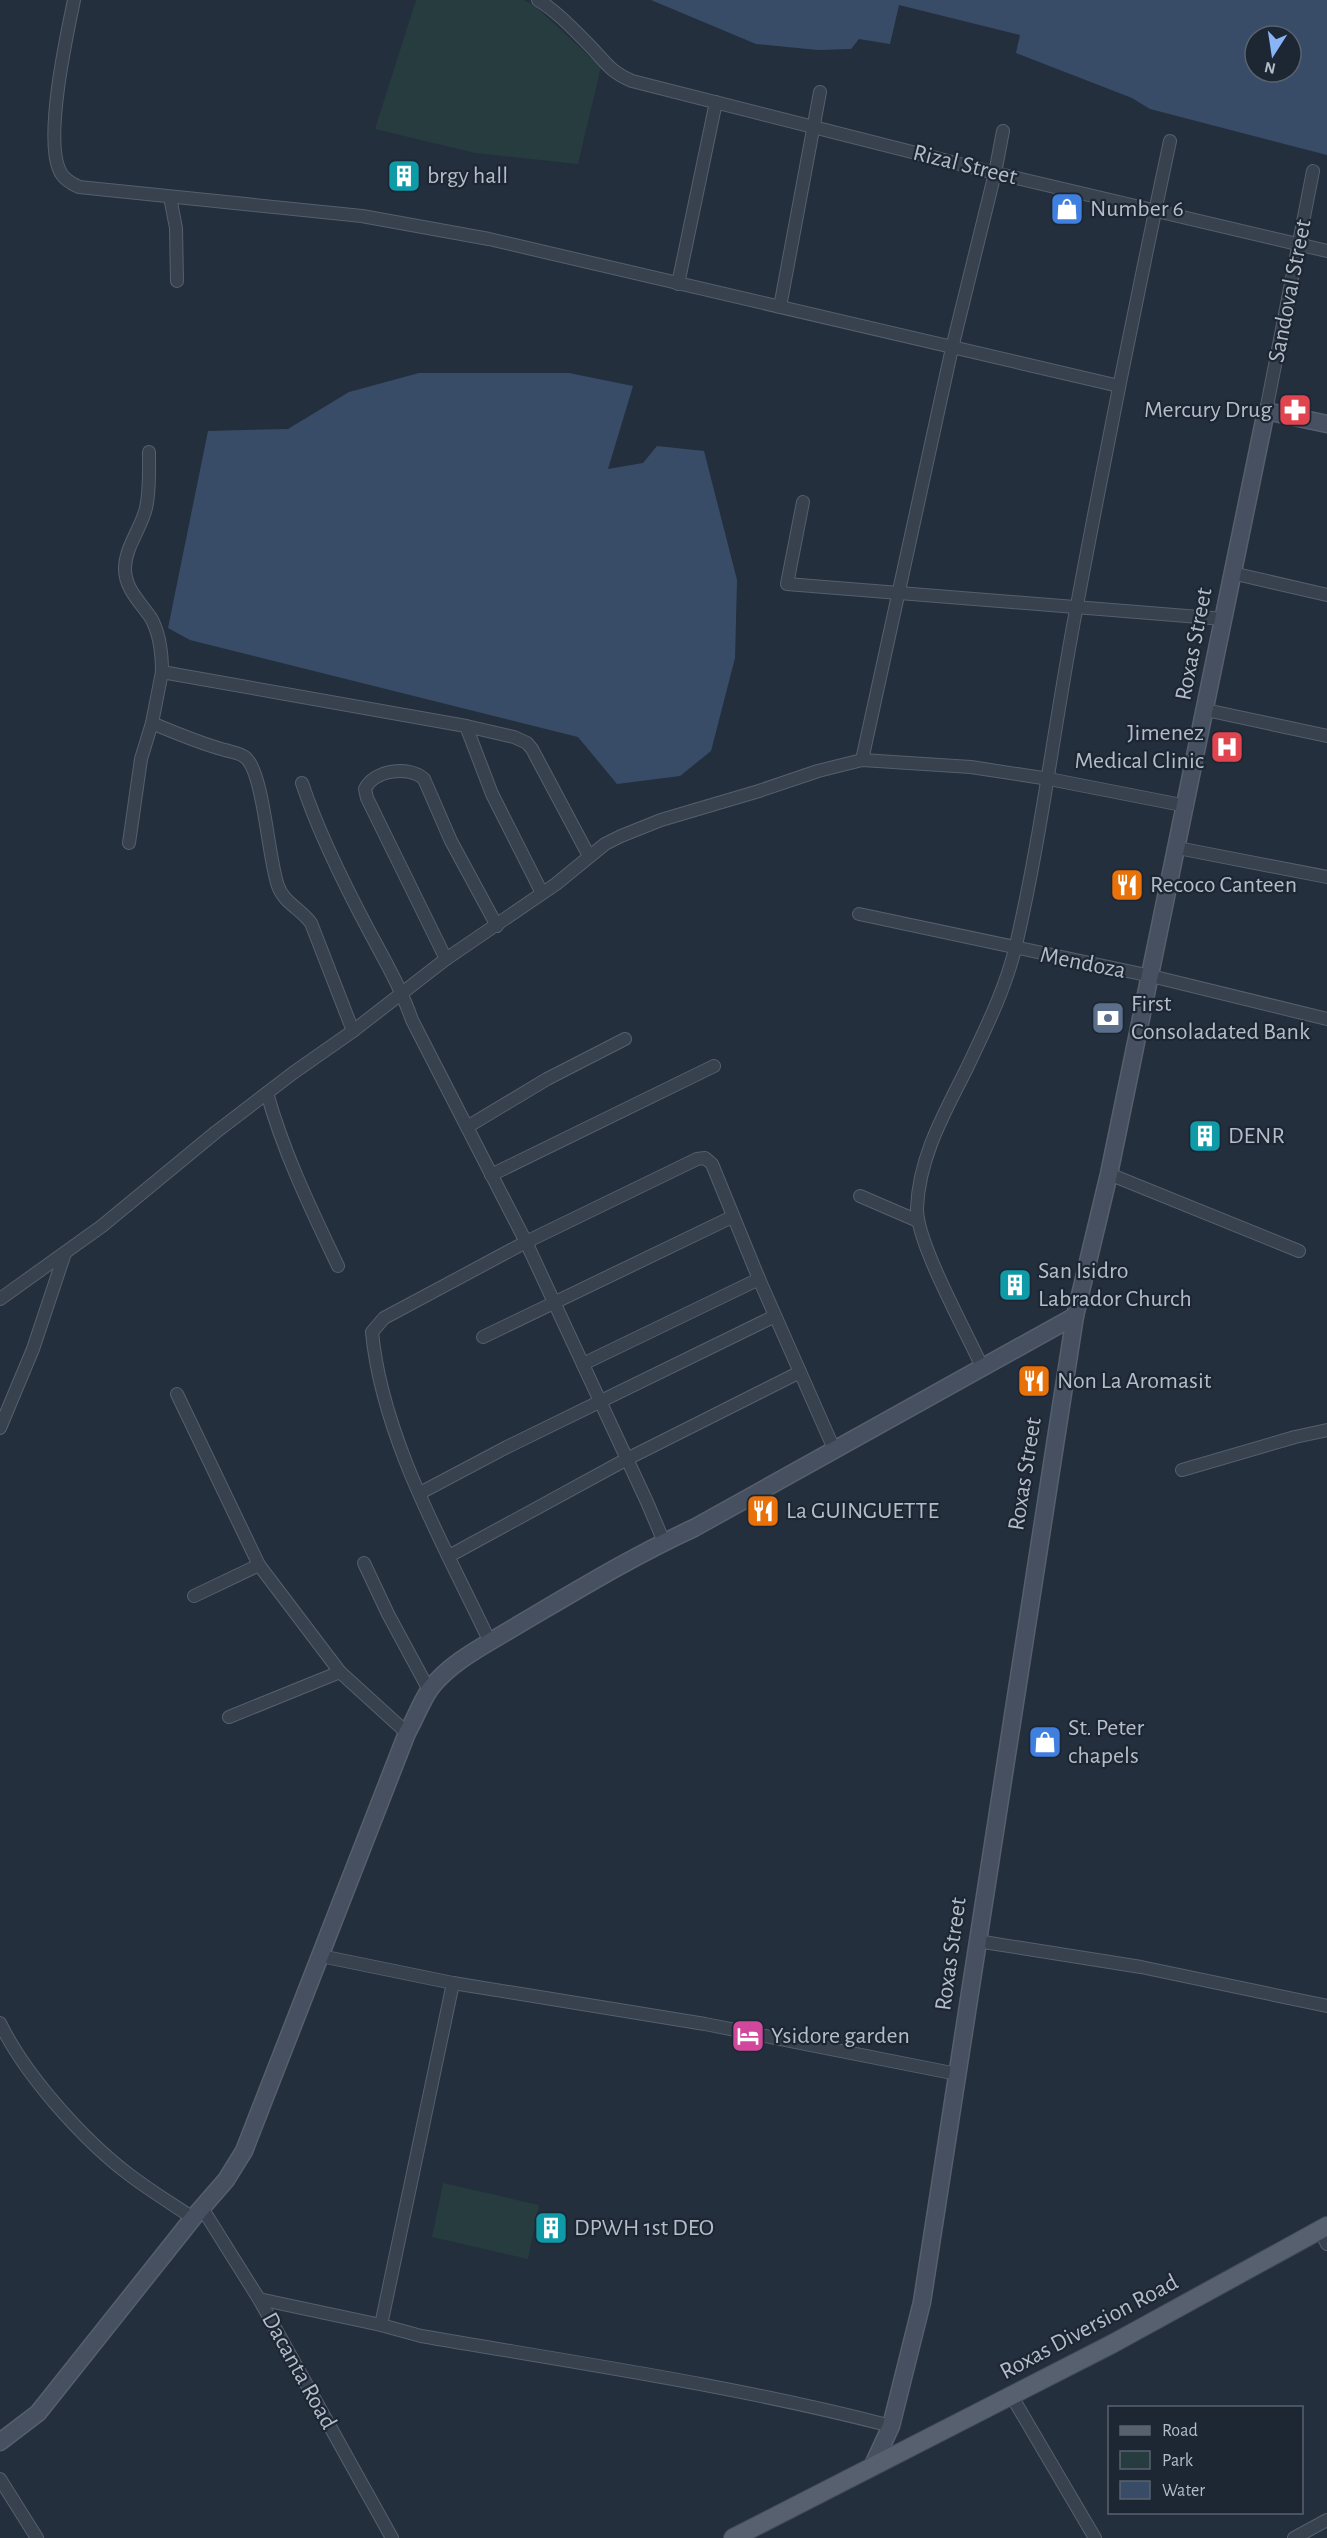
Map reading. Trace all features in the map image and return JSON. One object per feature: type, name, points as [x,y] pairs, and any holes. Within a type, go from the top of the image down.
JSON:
[{"type":"main road","points":[[1266,411],[1327,424]]},
{"type":"main road","name":"Roxas Street","points":[[872,2466],[891,2426],[922,2302],[976,1941],[1075,1316],[1110,1174],[1266,411]]},
{"type":"main road","points":[[0,2442],[38,2413],[197,2213],[226,2180],[244,2151],[407,1733],[429,1690],[452,1668],[490,1642],[578,1589],[694,1528],[1075,1316]]},
{"type":"main road","name":"Roxas Diversion Road","points":[[733,2538],[1325,2233]]},
{"type":"street","points":[[74,0],[63,55],[55,158],[59,172],[68,182],[78,187],[362,216],[489,239],[1119,386]]},
{"type":"street","name":"Rizal Street","points":[[538,0],[549,7],[593,49],[608,68],[632,81],[995,173],[1327,251]]},
{"type":"street","points":[[780,307],[820,92]]},
{"type":"street","points":[[678,284],[716,102]]},
{"type":"street","points":[[862,759],[952,348],[995,173],[1003,131]]},
{"type":"street","points":[[982,1366],[932,1261],[918,1221],[917,1206],[922,1171],[940,1118],[965,1072],[998,999],[1015,949],[1049,779],[1076,609],[1170,141]]},
{"type":"street","name":"Sandoval Street","points":[[1266,411],[1313,171]]},
{"type":"street","points":[[170,197],[176,228],[177,281]]},
{"type":"street","points":[[129,843],[139,768],[152,723],[162,672],[161,647],[152,620],[127,582],[125,570],[130,546],[146,508],[149,452]]},
{"type":"street","points":[[803,502],[787,584],[1076,609],[1224,619]]},
{"type":"street","points":[[1233,573],[1327,595]]},
{"type":"street","points":[[162,672],[466,726],[514,737],[527,743],[532,749],[589,856]]},
{"type":"street","points":[[1206,710],[1327,736]]},
{"type":"street","points":[[152,723],[247,758],[258,786],[279,887],[290,904],[304,914],[311,923],[353,1031]]},
{"type":"street","points":[[466,726],[492,794],[542,893]]},
{"type":"street","points":[[0,1299],[102,1226],[216,1132],[353,1031],[402,991],[497,926],[589,856],[621,836],[661,820],[862,759],[971,767],[1049,779],[1187,806]]},
{"type":"street","points":[[447,959],[367,798],[365,789],[373,779],[401,770],[418,773],[423,779],[451,841],[497,926]]},
{"type":"street","points":[[302,783],[318,827],[355,904],[402,991],[412,1020],[526,1242],[664,1542]]},
{"type":"street","points":[[1178,848],[1327,877]]},
{"type":"street","name":"Mendoza","points":[[859,914],[1015,949],[1151,976],[1327,1019]]},
{"type":"street","points":[[467,1127],[546,1079],[625,1039]]},
{"type":"street","points":[[491,1175],[714,1066]]},
{"type":"street","points":[[267,1093],[279,1136],[338,1266]]},
{"type":"street","points":[[490,1642],[408,1466],[380,1382],[372,1332],[384,1318],[526,1242],[701,1158],[709,1160],[834,1449]]},
{"type":"street","points":[[1110,1174],[1299,1251]]},
{"type":"street","points":[[860,1196],[918,1221]]},
{"type":"street","points":[[483,1337],[732,1217]]},
{"type":"street","points":[[0,1428],[33,1349],[65,1253]]},
{"type":"street","points":[[583,1364],[759,1279]]},
{"type":"street","points":[[420,1493],[776,1316]]},
{"type":"street","points":[[449,1556],[627,1459],[800,1372]]},
{"type":"street","points":[[177,1394],[259,1565],[340,1672],[407,1733]]},
{"type":"street","points":[[1182,1470],[1327,1430]]},
{"type":"street","points":[[364,1563],[429,1690]]},
{"type":"street","points":[[194,1596],[259,1565]]},
{"type":"street","points":[[229,1717],[340,1672]]},
{"type":"street","points":[[976,1941],[1141,1966],[1327,2006]]},
{"type":"street","points":[[321,1956],[453,1983],[705,2024],[957,2074]]},
{"type":"street","points":[[381,2325],[453,1983]]},
{"type":"street","points":[[0,2023],[27,2069],[97,2148],[131,2176],[197,2213]]},
{"type":"street","name":"Dacanta Road","points":[[197,2213],[260,2299],[392,2538]]},
{"type":"street","points":[[260,2299],[421,2336],[764,2396],[891,2426]]},
{"type":"street","points":[[1011,2396],[1095,2538]]},
{"type":"street","points":[[0,2479],[37,2538]]},
{"type":"street","points":[[1294,2538],[1327,2520]]},
{"type":"green space","points":[[416,0],[523,0],[534,5],[601,67],[578,164],[475,153],[375,129]]},
{"type":"green space","points":[[443,2183],[539,2205],[528,2259],[432,2237]]},
{"type":"water","points":[[651,0],[1327,0],[1327,155],[1150,109],[1132,98],[1016,53],[1020,35],[899,5],[890,44],[859,39],[851,49],[818,50],[756,44]]},
{"type":"water","points":[[419,373],[569,373],[633,386],[608,469],[643,463],[657,446],[704,451],[737,580],[735,658],[711,751],[680,776],[617,784],[578,737],[190,640],[168,628],[208,431],[288,429],[349,392]]},
{"type":"place","name":"brgy hall","points":[[404,176]]},
{"type":"place","name":"Number 6","points":[[1067,209]]},
{"type":"place","name":"Mercury Drug","points":[[1295,410]]},
{"type":"place","name":"Jimenez Medical Clinic","points":[[1227,747]]},
{"type":"place","name":"Recoco Canteen","points":[[1127,885]]},
{"type":"place","name":"First Consoladated Bank","points":[[1108,1018]]},
{"type":"place","name":"DENR","points":[[1205,1136]]},
{"type":"place","name":"San Isidro Labrador Church","points":[[1015,1285]]},
{"type":"place","name":"Non La Aromasit","points":[[1034,1381]]},
{"type":"place","name":"La GUINGUETTE","points":[[763,1511]]},
{"type":"place","name":"St. Peter chapels","points":[[1045,1742]]},
{"type":"place","name":"Ysidore garden","points":[[748,2036]]},
{"type":"place","name":"DPWH 1st DEO","points":[[551,2228]]}]
